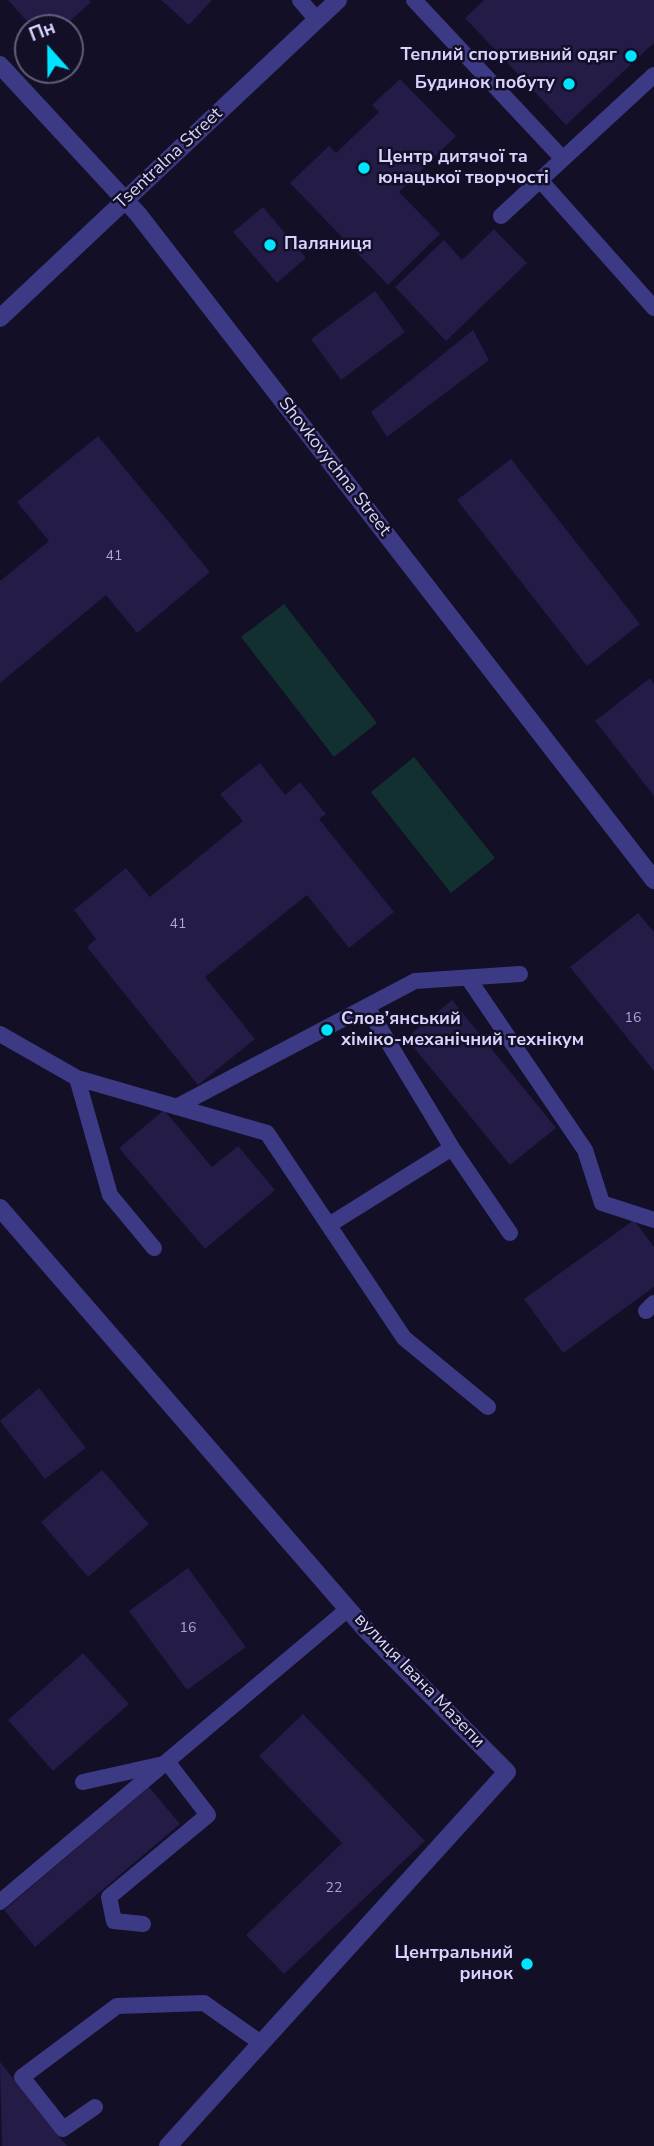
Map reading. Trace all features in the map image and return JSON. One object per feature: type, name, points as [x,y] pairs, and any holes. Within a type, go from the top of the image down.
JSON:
[{"type":"street","name":"Tsentralna Street","points":[[0,318],[338,0]]},
{"type":"street","name":"Shovkovychna Street","points":[[0,65],[126,200],[654,880]]},
{"type":"street","name":"вулиця Івана Мазепи","points":[[0,1208],[348,1609],[508,1772],[168,2146]]},
{"type":"lane","points":[[300,0],[317,20]]},
{"type":"lane","points":[[414,0],[563,159]]},
{"type":"lane","points":[[501,216],[654,75]]},
{"type":"lane","points":[[540,180],[654,308]]},
{"type":"lane","points":[[176,1107],[415,981],[520,974]]},
{"type":"lane","points":[[468,978],[585,1150],[602,1203],[654,1220]]},
{"type":"lane","points":[[368,1007],[452,1148],[510,1233]]},
{"type":"lane","points":[[0,1034],[77,1078],[267,1133],[404,1338],[488,1407]]},
{"type":"lane","points":[[77,1078],[110,1195],[153,1248]]},
{"type":"lane","points":[[329,1225],[452,1148]]},
{"type":"lane","points":[[0,1902],[348,1609]]},
{"type":"lane","points":[[82,1782],[167,1763]]},
{"type":"lane","points":[[143,1924],[114,1921],[109,1897],[208,1815],[167,1763]]},
{"type":"lane","points":[[96,2107],[63,2129],[22,2077],[117,2006],[204,2003],[261,2043]]},
{"type":"green space","points":[[284,604],[377,723],[334,757],[241,637]]},
{"type":"green space","points":[[414,757],[495,858],[451,893],[371,792]]},
{"type":"building","points":[[8,0],[91,2],[78,14],[20,14]]},
{"type":"building","points":[[161,0],[212,0],[189,25]]},
{"type":"building","name":"Будинок побуту","points":[[484,0],[654,0],[654,43],[566,125],[465,18]]},
{"type":"building","name":"Центр дитячої та юнацької творчості","points":[[400,79],[456,136],[399,192],[440,234],[388,285],[290,183],[329,146],[336,153],[379,112],[372,105]]},
{"type":"building","name":"Паляниця","points":[[263,207],[306,258],[277,283],[233,232]]},
{"type":"building","points":[[494,229],[527,263],[446,341],[395,287],[444,240],[462,260]]},
{"type":"building","points":[[375,291],[405,332],[341,380],[311,339]]},
{"type":"building","points":[[473,330],[489,360],[387,437],[371,412]]},
{"type":"building","points":[[98,436],[210,572],[137,633],[106,595],[0,683],[0,581],[49,541],[17,502]]},
{"type":"building","points":[[511,459],[640,624],[587,666],[457,500]]},
{"type":"building","points":[[650,678],[654,684],[654,796],[595,721]]},
{"type":"building","points":[[260,763],[285,795],[300,782],[326,814],[319,819],[394,912],[349,948],[307,895],[205,977],[255,1039],[198,1085],[87,947],[96,939],[74,910],[126,868],[150,897],[243,821],[220,794]]},
{"type":"building","points":[[638,913],[654,932],[654,1071],[570,967]]},
{"type":"building","points":[[452,1000],[556,1128],[510,1165],[406,1038]]},
{"type":"building","points":[[164,1110],[212,1167],[238,1146],[275,1190],[205,1249],[119,1148]]},
{"type":"building","points":[[634,1220],[654,1247],[654,1287],[563,1353],[524,1299]]},
{"type":"building","points":[[39,1388],[86,1448],[45,1479],[0,1421]]},
{"type":"building","points":[[102,1470],[149,1524],[88,1577],[41,1522]]},
{"type":"building","points":[[188,1568],[246,1647],[187,1690],[129,1611]]},
{"type":"building","points":[[83,1653],[129,1704],[53,1771],[8,1720]]},
{"type":"building","points":[[303,1714],[425,1841],[284,1974],[246,1935],[342,1843],[259,1756]]},
{"type":"building","points":[[149,1787],[180,1824],[35,1947],[4,1910]]},
{"type":"building","points":[[0,2062],[67,2146],[2,2146]]},
{"type":"place","name":"Теплий спортивний одяг","points":[[631,56]]},
{"type":"place","name":"Будинок побуту","points":[[569,84]]},
{"type":"place","name":"Центр дитячої та юнацької творчості","points":[[364,168]]},
{"type":"place","name":"Паляниця","points":[[270,245]]},
{"type":"place","name":"Слов’янський хіміко-механічний технікум","points":[[327,1030]]},
{"type":"place","name":"Центральний ринок","points":[[527,1964]]}]
